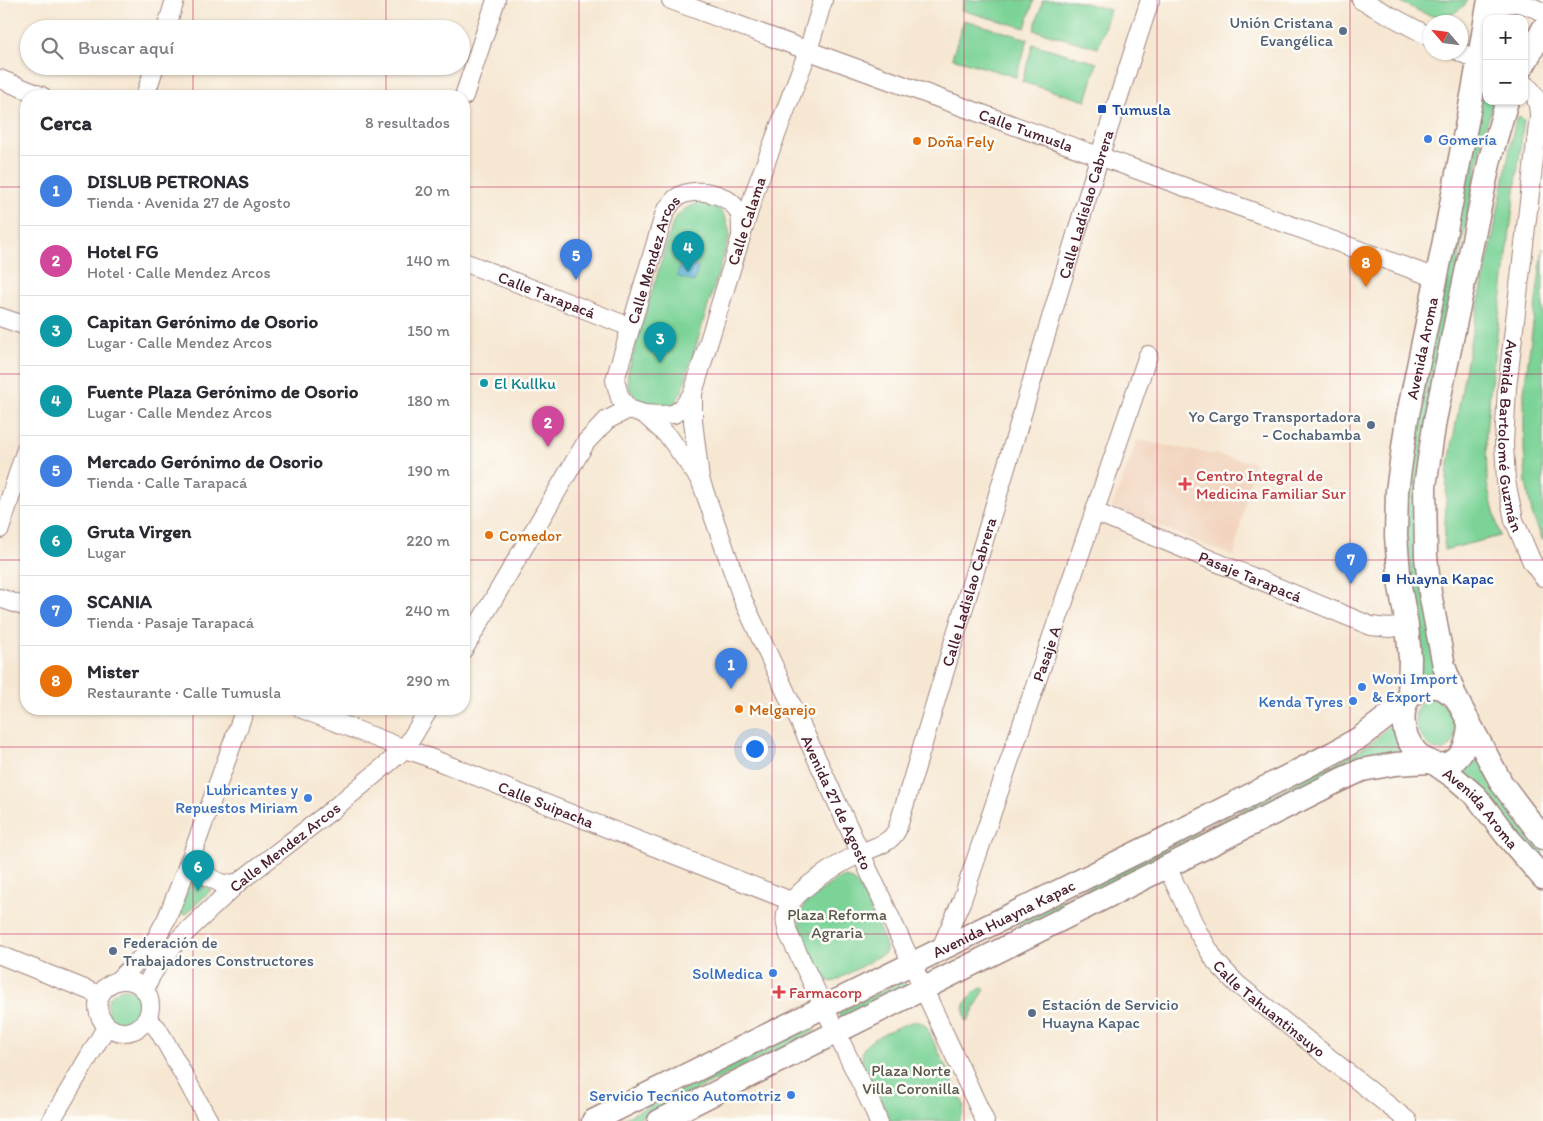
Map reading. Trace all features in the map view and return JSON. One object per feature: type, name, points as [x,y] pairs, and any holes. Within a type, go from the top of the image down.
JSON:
[{"type":"main road","name":"Avenida Aroma","points":[[1407,700],[1410,658],[1396,546],[1397,491],[1407,418],[1436,278],[1475,60],[1487,6]]},
{"type":"main road","name":"Avenida Aroma","points":[[1456,698],[1444,666],[1430,593],[1426,556],[1425,486],[1435,420],[1490,159],[1505,105]]},
{"type":"main road","points":[[1432,686],[1445,689],[1456,698],[1469,723],[1467,744],[1460,756],[1449,764],[1432,763],[1414,749],[1406,733],[1404,714],[1407,700],[1418,691],[1432,686]]},
{"type":"main road","name":"Avenida Huayna Kapac","points":[[593,1121],[1333,753],[1361,737],[1407,700]]},
{"type":"main road","name":"Avenida Aroma","points":[[1469,723],[1502,784],[1543,838]]},
{"type":"main road","name":"Avenida Aroma","points":[[1432,763],[1455,778],[1476,796],[1505,834],[1543,878]]},
{"type":"main road","name":"Avenida Huayna Kapac","points":[[659,1121],[924,990],[1166,865],[1340,780],[1362,770],[1395,764],[1432,763]]},
{"type":"street","points":[[169,20],[175,0]]},
{"type":"street","points":[[466,90],[496,0]]},
{"type":"street","name":"Calle Tumusla","points":[[671,0],[1436,278]]},
{"type":"street","name":"Calle Calama","points":[[693,393],[756,188],[808,51],[823,0]]},
{"type":"street","name":"Calle Ladislao Cabrera","points":[[791,902],[833,868],[893,838],[897,830],[1100,156],[1150,0]]},
{"type":"street","points":[[1361,0],[1423,33]]},
{"type":"street","points":[[1487,6],[1517,2],[1543,12]]},
{"type":"street","points":[[147,90],[151,75]]},
{"type":"street","points":[[0,79],[27,90]]},
{"type":"street","name":"Avenida Bartolomé Guzmán","points":[[1528,87],[1539,103],[1539,117],[1507,388],[1504,444],[1506,481],[1514,520],[1532,562],[1543,578]]},
{"type":"street","name":"Calle Mendez Arcos","points":[[636,412],[620,398],[615,380],[665,212],[675,199],[694,191],[720,195],[733,204],[739,213],[742,232]]},
{"type":"street","name":"Calle Tarapacá","points":[[470,264],[630,327]]},
{"type":"street","points":[[0,317],[20,324]]},
{"type":"street","name":"Pasaje A","points":[[940,950],[962,900],[1148,355]]},
{"type":"street","points":[[470,639],[586,442],[607,420],[636,412],[660,415],[674,414],[683,407],[693,393]]},
{"type":"street","name":"Avenida 27 de Agosto","points":[[693,393],[693,421],[700,479],[744,600],[985,1121]]},
{"type":"street","name":"Avenida 27 de Agosto","points":[[636,412],[669,437],[700,479]]},
{"type":"street","points":[[0,529],[20,467]]},
{"type":"street","name":"Pasaje Tarapacá","points":[[1095,512],[1371,626],[1389,628],[1407,626]]},
{"type":"street","points":[[0,598],[20,605]]},
{"type":"street","points":[[118,980],[133,981],[140,984],[146,990],[151,1004],[143,1026],[129,1032],[121,1033],[107,1026],[101,1019],[98,1011],[100,996],[104,989],[118,980],[137,962],[155,940],[167,918],[190,861],[243,715]]},
{"type":"street","name":"Calle Suipacha","points":[[317,715],[791,902]]},
{"type":"street","name":"Calle Mendez Arcos","points":[[146,990],[156,968],[172,947],[238,883],[332,810],[405,749],[425,715]]},
{"type":"street","points":[[190,861],[209,877],[222,884],[238,883]]},
{"type":"street","name":"Calle Tahuantinsuyo","points":[[1166,865],[1198,932],[1216,962],[1237,984],[1408,1121]]},
{"type":"street","points":[[791,902],[786,911],[785,921],[788,933],[878,1121]]},
{"type":"street","points":[[0,955],[100,996]]},
{"type":"street","points":[[147,1019],[157,1028],[208,1121]]},
{"type":"street","points":[[51,1121],[107,1026]]},
{"type":"shaded area","name":"Centro Integral de Medicina Familiar Sur","points":[[1137,440],[1254,462],[1234,556],[1112,507]]},
{"type":"green space","points":[[964,0],[1034,0],[1025,28],[961,10]]},
{"type":"green space","points":[[1043,0],[1074,0],[1110,10],[1098,48],[1034,30]]},
{"type":"green space","points":[[1397,0],[1468,0],[1459,10],[1450,15],[1430,15]]},
{"type":"green space","points":[[964,20],[1028,39],[1016,77],[952,58]]},
{"type":"green space","points":[[1033,44],[1097,63],[1086,101],[1022,82]]},
{"type":"green space","points":[[1483,94],[1483,105],[1494,105],[1484,131],[1422,450],[1439,671],[1420,676],[1422,654],[1405,522],[1412,452],[1476,120]]},
{"type":"green space","points":[[1520,116],[1524,120],[1486,432],[1487,484],[1500,536],[1444,550],[1447,475],[1470,343],[1514,127],[1516,120]]},
{"type":"green space","points":[[699,203],[713,206],[721,212],[727,221],[730,235],[682,391],[676,402],[669,406],[655,407],[640,401],[630,390],[628,371],[673,222],[684,210]]},
{"type":"green space","points":[[1543,248],[1543,541],[1532,514],[1526,482],[1524,392]]},
{"type":"green space","points":[[1433,698],[1445,706],[1450,713],[1455,728],[1453,743],[1448,748],[1440,751],[1431,748],[1424,741],[1418,731],[1416,721],[1416,711],[1422,703]]},
{"type":"green space","points":[[1393,721],[1404,753],[1020,928],[1017,923],[1359,751],[1376,739]]},
{"type":"green space","points":[[1475,755],[1543,851],[1543,863],[1459,772]]},
{"type":"green space","points":[[194,874],[203,886],[211,890],[186,914],[181,914],[180,910]]},
{"type":"green space","name":"Plaza Reforma Agraria","points":[[842,877],[852,879],[859,886],[885,942],[886,950],[885,953],[830,982],[823,977],[801,931],[799,919],[805,903]]},
{"type":"green space","points":[[903,980],[906,986],[841,1019],[838,1013]]},
{"type":"green space","points":[[983,987],[985,989],[967,1022],[964,1010],[967,1001],[973,993]]},
{"type":"green space","points":[[125,989],[138,994],[143,1007],[138,1020],[125,1025],[112,1020],[107,1007],[112,994]]},
{"type":"green space","name":"Plaza Norte Villa Coronilla","points":[[917,1021],[924,1024],[928,1030],[964,1105],[959,1121],[891,1121],[862,1062],[863,1050],[868,1043],[889,1031]]},
{"type":"green space","points":[[812,1025],[815,1031],[634,1121],[619,1121]]},
{"type":"water","points":[[681,262],[698,267],[694,282],[677,276]]},
{"type":"place","name":"Unión Cristana Evangélica","points":[[1343,31]]},
{"type":"place","name":"Tumusla","points":[[1102,109]]},
{"type":"place","name":"Gomería","points":[[1428,139]]},
{"type":"place","name":"Doña Fely","points":[[917,141]]},
{"type":"place","name":"Fuente Plaza Gerónimo de Osorio","points":[[688,272]]},
{"type":"place","name":"Mercado Gerónimo de Osorio","points":[[576,280]]},
{"type":"place","name":"Mister","points":[[1366,287]]},
{"type":"place","name":"Capitan Gerónimo de Osorio","points":[[660,363]]},
{"type":"place","name":"El Kullku","points":[[484,383]]},
{"type":"place","name":"Yo Cargo Transportadora - Cochabamba","points":[[1371,425]]},
{"type":"place","name":"Hotel FG","points":[[548,447]]},
{"type":"place","name":"Centro Integral de Medicina Familiar Sur","points":[[1185,484]]},
{"type":"place","name":"Comedor","points":[[489,535]]},
{"type":"place","name":"Huayna Kapac","points":[[1386,578]]},
{"type":"place","name":"SCANIA","points":[[1351,584]]},
{"type":"place","name":"Woni Import & Export","points":[[1362,687]]},
{"type":"place","name":"DISLUB PETRONAS","points":[[731,689]]},
{"type":"place","name":"Kenda Tyres","points":[[1353,701]]},
{"type":"place","name":"Melgarejo","points":[[739,709]]},
{"type":"place","name":"Lubricantes y Repuestos Miriam","points":[[308,798]]},
{"type":"place","name":"Gruta Virgen","points":[[198,891]]},
{"type":"place","name":"Federación de Trabajadores Constructores","points":[[113,951]]},
{"type":"place","name":"SolMedica","points":[[773,973]]},
{"type":"place","name":"Farmacorp","points":[[779,992]]},
{"type":"place","name":"Estación de Servicio Huayna Kapac","points":[[1032,1013]]},
{"type":"place","name":"Servicio Tecnico Automotriz","points":[[791,1095]]}]
